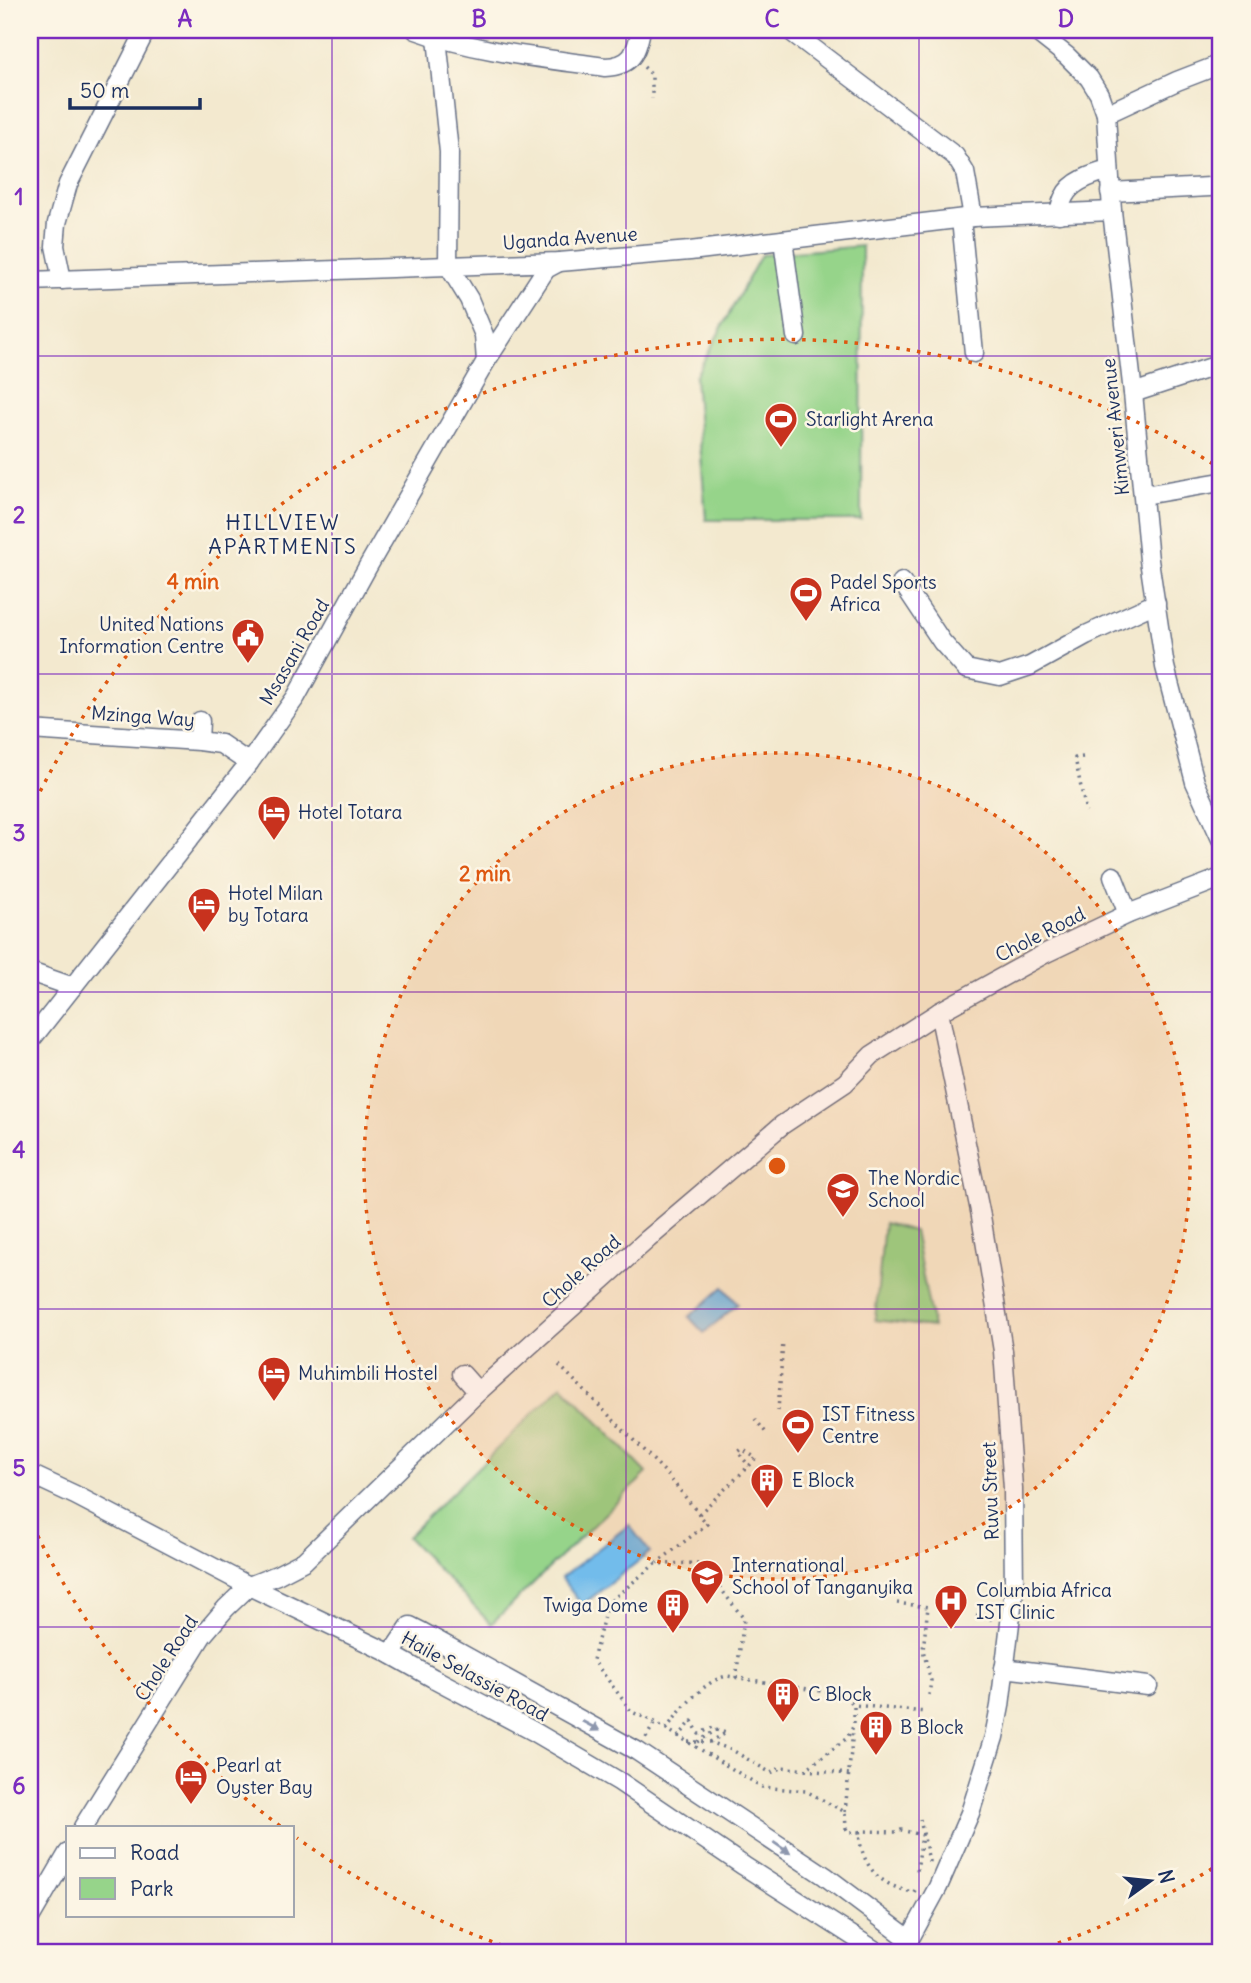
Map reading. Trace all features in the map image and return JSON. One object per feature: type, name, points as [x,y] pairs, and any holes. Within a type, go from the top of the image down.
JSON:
[{"type":"street","points":[[62,280],[55,246],[57,223],[68,184],[146,30]]},
{"type":"street","points":[[416,30],[437,38],[517,54],[605,67],[625,63],[633,56],[638,47],[641,30]]},
{"type":"street","points":[[789,30],[955,156],[965,172],[974,354]]},
{"type":"street","name":"Kimweri Avenue","points":[[1034,30],[1067,56],[1089,78],[1099,94],[1106,114],[1110,192],[1149,560],[1165,667],[1195,782],[1221,839]]},
{"type":"street","points":[[437,38],[449,152],[448,265],[469,299],[484,335],[486,361]]},
{"type":"street","points":[[1106,114],[1221,64]]},
{"type":"street","points":[[1059,214],[1064,195],[1072,187],[1094,174],[1109,170]]},
{"type":"street","points":[[1110,192],[1221,185]]},
{"type":"street","name":"Uganda Avenue","points":[[30,281],[559,261],[690,251],[967,218],[1112,211]]},
{"type":"street","points":[[783,240],[796,336]]},
{"type":"street","name":"Msasani Road","points":[[30,1041],[249,763],[296,697],[486,361],[546,269],[559,261]]},
{"type":"street","points":[[1133,393],[1221,364]]},
{"type":"street","points":[[1144,495],[1221,482]]},
{"type":"street","points":[[902,582],[942,642],[966,669],[1000,676],[1030,666],[1086,635],[1156,603]]},
{"type":"street","points":[[199,741],[200,721]]},
{"type":"street","name":"Mzinga Way","points":[[30,730],[220,744],[249,763]]},
{"type":"street","points":[[1113,876],[1128,914]]},
{"type":"street","name":"Chole Road","points":[[84,1826],[202,1636],[226,1608],[248,1586],[304,1561],[478,1392],[648,1239],[772,1133],[845,1083],[872,1055],[939,1012],[1046,953],[1128,914],[1221,878]]},
{"type":"street","points":[[30,972],[73,987]]},
{"type":"street","name":"Ruvu Street","points":[[906,1946],[939,1887],[970,1813],[994,1737],[1014,1577],[1013,1488],[1003,1351],[981,1216],[939,1012]]},
{"type":"street","points":[[462,1374],[478,1392]]},
{"type":"street","name":"Haile Selassie Road","points":[[30,1474],[248,1586],[391,1654],[533,1731],[620,1782],[879,1953]]},
{"type":"street","points":[[391,1654],[410,1626],[637,1751],[825,1876],[906,1946]]},
{"type":"street","points":[[1004,1668],[1148,1686]]},
{"type":"street","points":[[30,1918],[66,1856]]},
{"type":"path","points":[[633,56],[652,75],[652,99]]},
{"type":"path","points":[[1083,757],[1075,758],[1086,812]]},
{"type":"path","points":[[778,1411],[783,1342]]},
{"type":"path","points":[[559,1365],[666,1473],[707,1524],[607,1604],[593,1660],[632,1712],[655,1722],[762,1787],[806,1791],[845,1812]]},
{"type":"path","points":[[755,1419],[767,1434]]},
{"type":"path","points":[[699,1514],[749,1466],[756,1458],[742,1449],[738,1452],[749,1466]]},
{"type":"path","points":[[655,1564],[701,1563],[744,1619],[736,1678]]},
{"type":"path","points":[[897,1603],[928,1607],[923,1650],[931,1681],[929,1695]]},
{"type":"path","points":[[976,1616],[988,1619]]},
{"type":"path","points":[[666,1729],[688,1702],[720,1678],[727,1676],[845,1695],[854,1705],[845,1812],[848,1832],[901,1830],[922,1835]]},
{"type":"path","points":[[854,1705],[926,1712]]},
{"type":"path","points":[[678,1737],[692,1721],[699,1734],[713,1727],[726,1733],[710,1742]]},
{"type":"path","points":[[806,1770],[847,1738],[854,1725]]},
{"type":"path","points":[[698,1742],[716,1730]]},
{"type":"path","points":[[686,1742],[710,1742],[732,1750],[771,1773],[782,1767],[849,1774]]},
{"type":"path","points":[[920,1819],[929,1861],[926,1871]]},
{"type":"path","points":[[859,1832],[863,1855],[880,1881],[899,1890],[914,1892],[918,1886]]},
{"type":"path","points":[[911,1873],[917,1871],[922,1835]]},
{"type":"green space","name":"Starlight Arena","points":[[862,246],[861,520],[706,520],[695,377],[761,255]]},
{"type":"green space","points":[[884,1223],[914,1231],[933,1327],[875,1320]]},
{"type":"green space","points":[[562,1385],[647,1473],[491,1624],[407,1537]]},
{"type":"water","points":[[723,1287],[738,1304],[704,1333],[689,1317]]},
{"type":"water","points":[[629,1525],[650,1552],[582,1605],[561,1578]]},
{"type":"place","name":"Starlight Arena","points":[[781,449]]},
{"type":"place","name":"Padel Sports Africa","points":[[806,623]]},
{"type":"place","name":"United Nations Information Centre","points":[[248,665]]},
{"type":"place","name":"Hotel Totara","points":[[274,842]]},
{"type":"place","name":"Hotel Milan by Totara","points":[[204,934]]},
{"type":"place","name":"The Nordic School","points":[[843,1219]]},
{"type":"place","name":"Muhimbili Hostel","points":[[274,1403]]},
{"type":"place","name":"IST Fitness Centre","points":[[798,1455]]},
{"type":"place","name":"E Block","points":[[767,1510]]},
{"type":"place","name":"International School of Tanganyika","points":[[707,1606]]},
{"type":"place","name":"Columbia Africa IST Clinic","points":[[951,1631]]},
{"type":"place","name":"Twiga Dome","points":[[673,1635]]},
{"type":"place","name":"C Block","points":[[783,1724]]},
{"type":"place","name":"B Block","points":[[876,1757]]},
{"type":"place","name":"Pearl at Oyster Bay","points":[[191,1806]]},
{"type":"district","name":"HILLVIEW APARTMENTS","points":[[283,534]]}]
